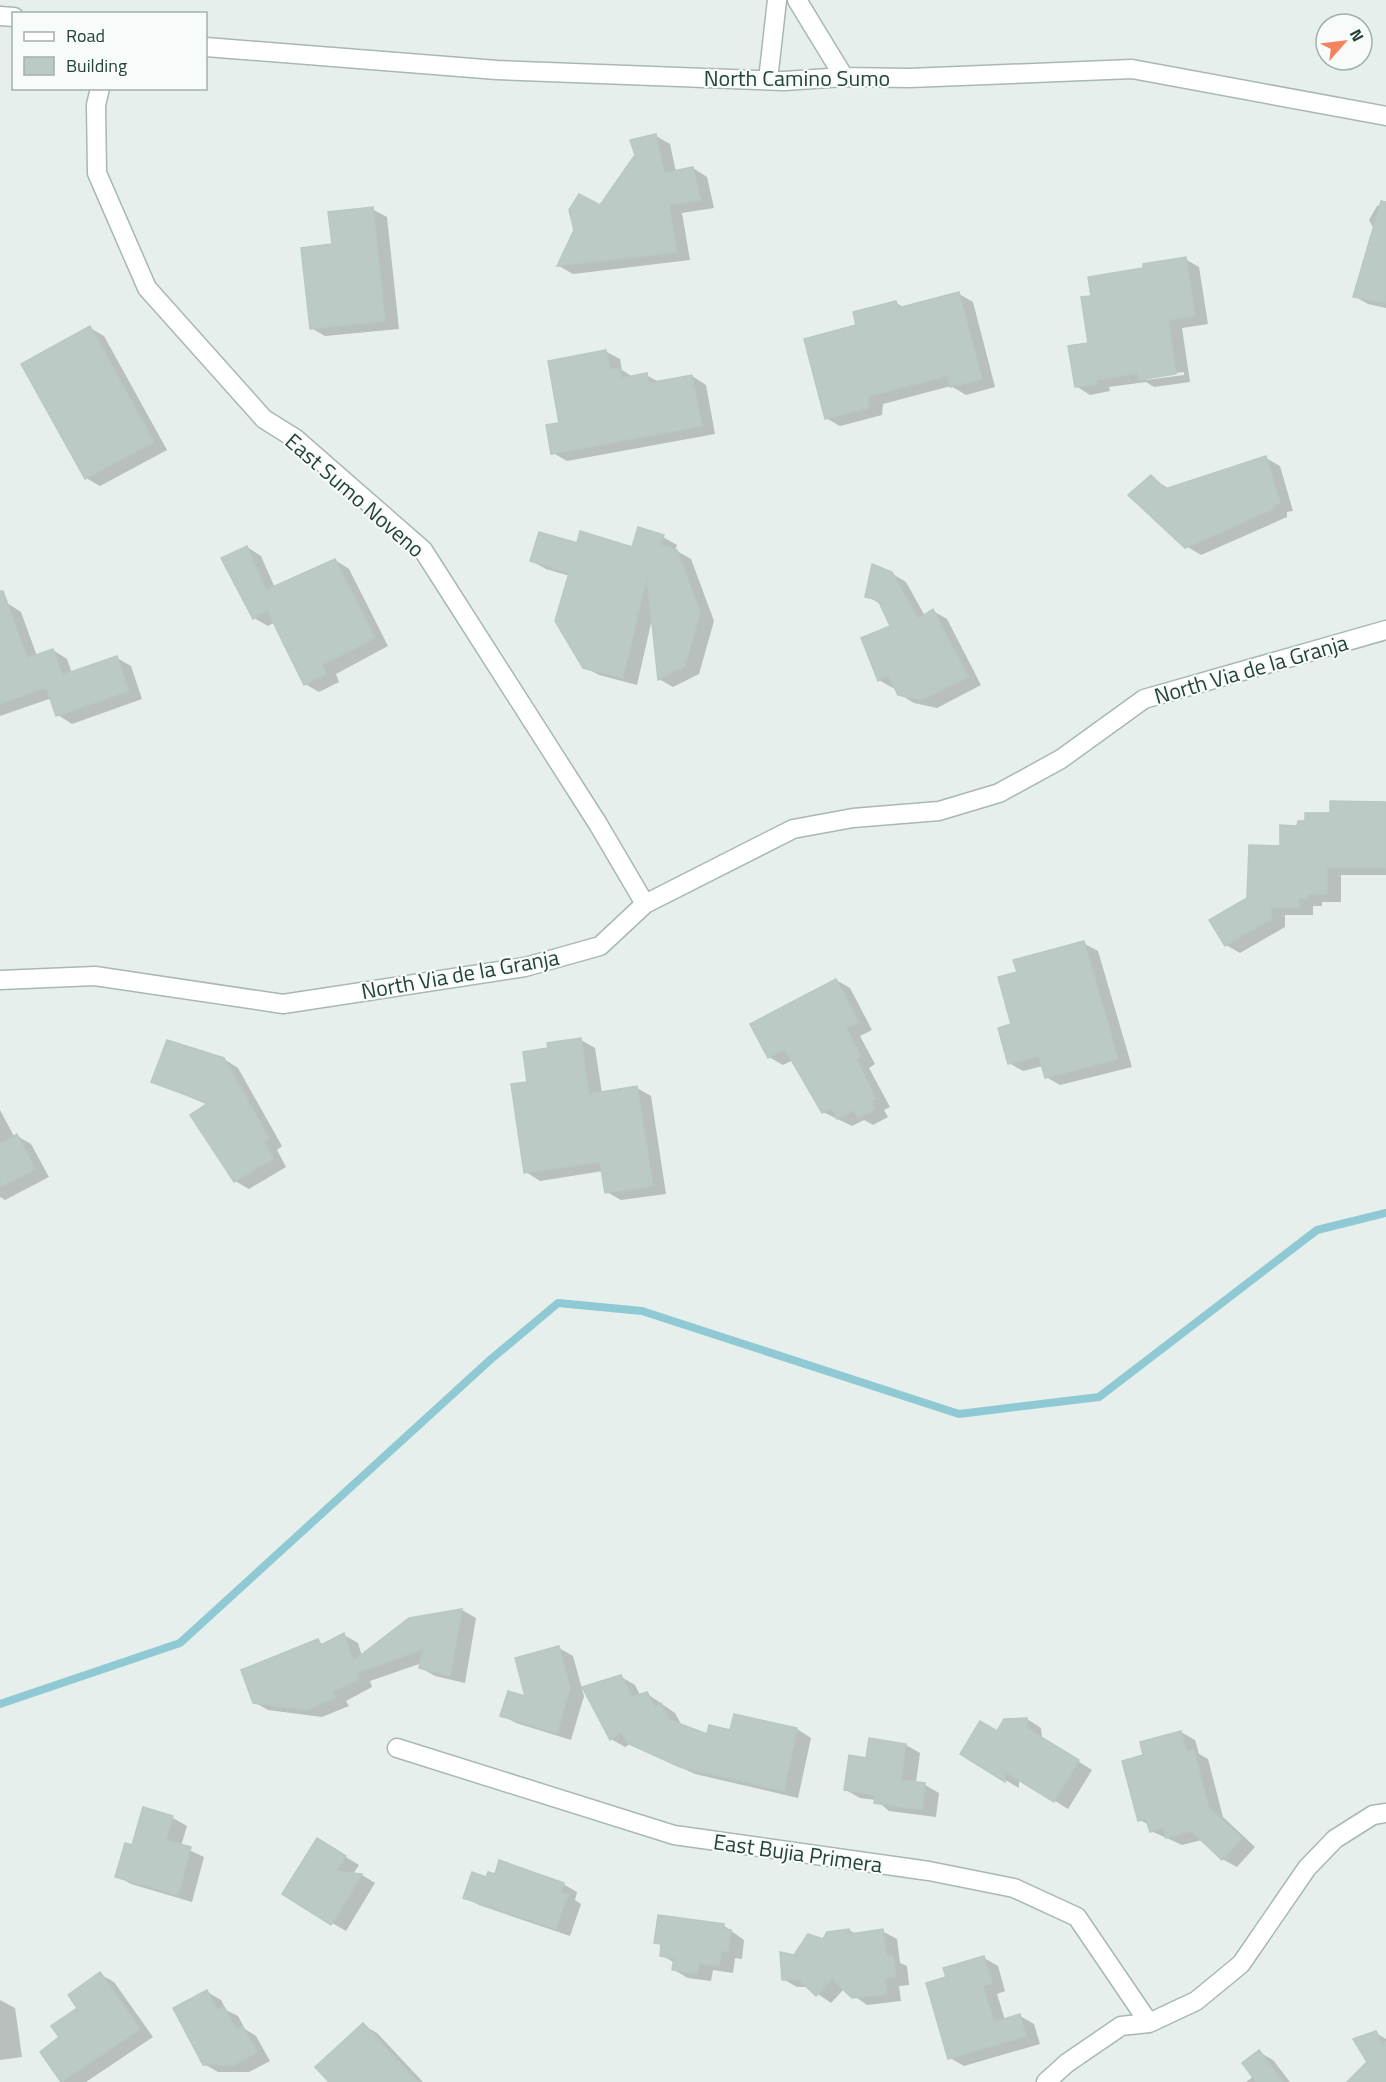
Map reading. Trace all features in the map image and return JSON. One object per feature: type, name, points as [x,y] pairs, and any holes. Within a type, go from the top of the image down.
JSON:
[{"type":"street","points":[[768,80],[777,0]]},
{"type":"street","points":[[797,0],[844,77]]},
{"type":"street","name":"North Camino Sumo","points":[[207,47],[497,70],[784,81],[844,77],[910,78],[1132,69],[1386,116]]},
{"type":"street","name":"East Sumo Noveno","points":[[100,90],[96,105],[97,173],[147,288],[264,418],[296,439],[423,550],[597,824],[645,904]]},
{"type":"street","name":"North Via de la Granja","points":[[0,980],[95,976],[283,1004],[525,967],[600,946],[645,904],[793,829],[853,818],[939,811],[999,794],[1061,759],[1144,699],[1386,630]]},
{"type":"street","name":"East Bujia Primera","points":[[397,1748],[674,1835],[929,1871],[1014,1888],[1077,1917],[1149,2023]]},
{"type":"street","points":[[1046,2082],[1067,2063],[1121,2026],[1149,2023],[1196,2001],[1241,1964],[1307,1868],[1335,1839],[1373,1815],[1386,1813]]},
{"type":"building","points":[[656,134],[664,173],[693,167],[701,200],[669,205],[677,252],[557,266],[574,230],[569,210],[579,194],[600,205],[635,155],[630,140]]},
{"type":"building","points":[[1381,201],[1386,202],[1386,303],[1353,297]]},
{"type":"building","points":[[373,207],[385,321],[310,329],[301,248],[332,244],[328,212]]},
{"type":"building","points":[[1186,257],[1195,316],[1168,320],[1176,374],[1139,380],[1138,373],[1096,380],[1097,384],[1075,387],[1068,346],[1088,343],[1081,297],[1091,296],[1088,277],[1143,268],[1143,264]]},
{"type":"building","points":[[959,292],[982,379],[950,387],[947,376],[869,396],[868,408],[825,419],[804,339],[856,325],[853,312],[896,301],[898,308]]},
{"type":"building","points":[[90,326],[154,442],[85,479],[21,364]]},
{"type":"building","points":[[606,350],[610,370],[620,368],[622,378],[647,373],[648,383],[692,375],[702,426],[551,454],[546,425],[559,423],[548,361]]},
{"type":"building","points":[[1266,456],[1280,503],[1273,505],[1273,509],[1185,548],[1128,495],[1151,475],[1165,489]]},
{"type":"building","points":[[638,527],[664,535],[661,545],[677,550],[700,612],[685,666],[658,680],[647,576],[623,678],[583,668],[555,621],[569,573],[530,561],[539,532],[577,543],[580,531],[632,547]]},
{"type":"building","points":[[247,546],[266,590],[335,559],[375,638],[322,665],[326,674],[304,685],[267,610],[253,619],[221,558]]},
{"type":"building","points":[[872,564],[892,572],[918,619],[933,609],[968,677],[922,700],[898,695],[888,675],[878,681],[861,638],[890,626],[878,600],[865,597]]},
{"type":"building","points":[[0,591],[3,591],[27,658],[53,649],[62,675],[117,656],[129,691],[56,716],[46,687],[0,704]]},
{"type":"building","points":[[1330,801],[1386,802],[1386,868],[1327,867],[1327,894],[1308,894],[1308,899],[1299,898],[1299,908],[1271,908],[1271,919],[1225,946],[1209,920],[1247,898],[1249,845],[1280,846],[1280,825],[1297,826],[1298,821],[1305,821],[1305,813],[1330,813]]},
{"type":"building","points":[[1084,941],[1118,1059],[1045,1078],[1039,1056],[1008,1064],[998,1028],[1011,1024],[998,977],[1017,972],[1013,960]]},
{"type":"building","points":[[836,979],[859,1022],[846,1028],[861,1056],[856,1059],[876,1099],[871,1101],[875,1109],[858,1118],[854,1110],[837,1119],[831,1108],[822,1113],[785,1049],[768,1058],[750,1024]]},
{"type":"building","points":[[581,1038],[589,1094],[637,1086],[653,1186],[605,1193],[600,1162],[524,1173],[511,1084],[527,1082],[523,1052],[548,1048],[547,1043]]},
{"type":"building","points":[[167,1040],[224,1058],[269,1138],[264,1142],[273,1159],[234,1182],[190,1115],[208,1103],[151,1082]]},
{"type":"building","points":[[17,1134],[35,1169],[0,1187],[0,1144]]},
{"type":"building","points":[[462,1609],[450,1676],[419,1668],[423,1649],[357,1673],[359,1679],[332,1692],[335,1698],[307,1710],[253,1703],[241,1670],[318,1639],[321,1645],[344,1633],[353,1661],[409,1618]]},
{"type":"building","points":[[559,1646],[570,1688],[557,1733],[500,1716],[508,1691],[525,1696],[515,1658]]},
{"type":"building","points":[[621,1675],[632,1697],[647,1692],[655,1707],[661,1703],[670,1720],[707,1734],[709,1725],[730,1730],[734,1714],[797,1728],[784,1791],[680,1767],[629,1744],[621,1732],[610,1740],[582,1687]]},
{"type":"building","points":[[1027,1718],[1028,1729],[1079,1760],[1054,1802],[1005,1772],[1005,1782],[960,1754],[980,1721],[997,1731],[1004,1719]]},
{"type":"building","points":[[1181,1731],[1187,1752],[1194,1750],[1209,1808],[1242,1838],[1222,1860],[1191,1831],[1166,1838],[1163,1828],[1150,1832],[1146,1819],[1138,1821],[1122,1761],[1143,1755],[1140,1742]]},
{"type":"building","points":[[869,1738],[906,1744],[901,1780],[925,1783],[922,1810],[874,1803],[875,1795],[844,1790],[849,1755],[866,1758]]},
{"type":"building","points":[[143,1807],[173,1816],[166,1840],[191,1847],[178,1895],[115,1877],[125,1843],[132,1845]]},
{"type":"building","points":[[317,1838],[346,1856],[336,1871],[362,1874],[331,1925],[282,1894]]},
{"type":"building","points":[[499,1860],[564,1883],[561,1892],[568,1894],[556,1929],[463,1898],[472,1872],[486,1877],[488,1872],[495,1874]]},
{"type":"building","points":[[658,1915],[724,1924],[723,1929],[731,1930],[728,1952],[721,1951],[719,1966],[699,1963],[697,1974],[672,1970],[674,1958],[660,1956],[661,1944],[654,1943]]},
{"type":"building","points":[[849,1929],[850,1934],[883,1929],[886,1955],[893,1957],[896,1977],[885,1978],[887,1994],[852,1998],[832,1979],[816,1996],[798,1979],[782,1980],[780,1952],[794,1955],[808,1934],[823,1939],[827,1932]]},
{"type":"building","points":[[984,1956],[992,1983],[983,1986],[994,2022],[1020,2014],[1026,2036],[948,2059],[926,1983],[946,1977],[943,1968]]},
{"type":"building","points":[[100,1972],[140,2029],[61,2082],[40,2052],[59,2037],[51,2026],[77,2008],[68,1995]]},
{"type":"building","points":[[207,1990],[217,2010],[224,2007],[237,2031],[242,2026],[257,2052],[234,2065],[203,2065],[173,2008]]},
{"type":"building","points":[[363,2023],[418,2082],[329,2082],[315,2067]]},
{"type":"building","points":[[1376,2031],[1383,2045],[1386,2042],[1386,2082],[1347,2082],[1367,2062],[1353,2039]]},
{"type":"building","points":[[1259,2050],[1283,2082],[1256,2082],[1242,2063]]},
{"type":"waterway","points":[[0,1704],[180,1643],[490,1360],[558,1303],[642,1311],[959,1414],[1099,1397],[1317,1230],[1386,1213]]}]
